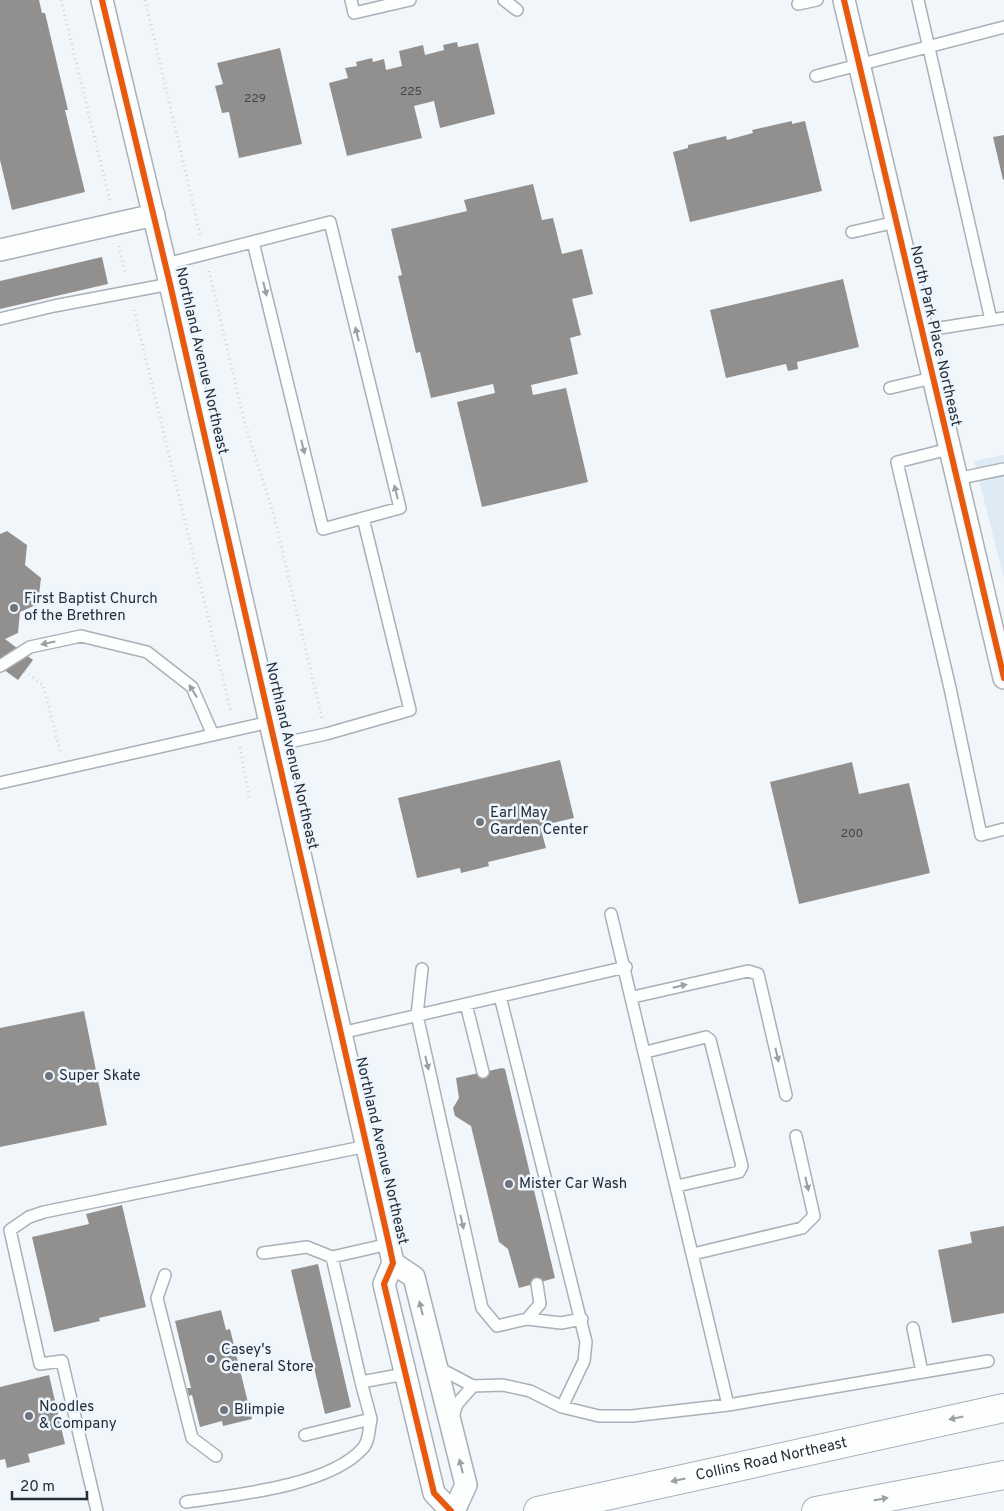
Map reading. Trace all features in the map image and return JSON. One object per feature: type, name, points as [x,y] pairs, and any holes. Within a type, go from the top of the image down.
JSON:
[{"type":"highway","name":"Collins Road Northeast","points":[[538,1511],[1004,1408]]},
{"type":"highway","points":[[816,1511],[1004,1475]]},
{"type":"street","name":"Northland Avenue Northeast","points":[[102,0],[168,274],[391,1253],[384,1284],[434,1493],[453,1511],[466,1485],[414,1277],[391,1253]]},
{"type":"street","name":"North Park Place Northeast","points":[[844,0],[1004,678]]},
{"type":"street","points":[[0,250],[154,215]]},
{"type":"lane","points":[[351,0],[354,14],[410,0]]},
{"type":"lane","points":[[504,0],[517,10]]},
{"type":"lane","points":[[798,4],[817,0]]},
{"type":"lane","points":[[918,0],[991,320]]},
{"type":"lane","points":[[816,76],[1004,28]]},
{"type":"lane","points":[[0,319],[129,292],[205,254],[330,222],[400,508],[323,529],[253,242]]},
{"type":"lane","points":[[852,232],[896,222]]},
{"type":"lane","points":[[921,331],[1004,318]]},
{"type":"lane","points":[[890,388],[932,378]]},
{"type":"lane","points":[[949,449],[897,462],[981,835],[1004,829]]},
{"type":"lane","points":[[956,479],[1004,469]]},
{"type":"lane","points":[[275,745],[326,734],[410,710],[364,518]]},
{"type":"lane","points":[[0,666],[30,647],[81,636],[148,652],[192,687],[214,735]]},
{"type":"lane","points":[[0,784],[270,722]]},
{"type":"lane","points":[[611,914],[626,967],[728,1405]]},
{"type":"lane","points":[[341,1033],[626,967]]},
{"type":"lane","points":[[422,969],[417,1015],[482,1308],[497,1326],[527,1320],[561,1323],[582,1319]]},
{"type":"lane","points":[[633,997],[748,971],[758,974],[786,1095]]},
{"type":"lane","points":[[500,996],[582,1319],[586,1342],[584,1361],[562,1407]]},
{"type":"lane","points":[[466,1004],[483,1072]]},
{"type":"lane","points":[[646,1052],[706,1037],[710,1040],[742,1166],[740,1172],[677,1186]]},
{"type":"lane","points":[[693,1254],[802,1228],[814,1216],[796,1136]]},
{"type":"lane","points":[[97,1511],[62,1361],[40,1364],[10,1230],[24,1220],[44,1212],[367,1146]]},
{"type":"lane","points":[[263,1253],[307,1247],[332,1257],[391,1253]]},
{"type":"lane","points":[[186,1502],[277,1487],[331,1472],[350,1461],[365,1447],[371,1419],[332,1257]]},
{"type":"lane","points":[[166,1275],[157,1298],[192,1438],[216,1456]]},
{"type":"lane","points":[[527,1320],[540,1304],[537,1284]]},
{"type":"lane","points":[[914,1328],[922,1372]]},
{"type":"lane","points":[[436,1366],[474,1386],[503,1385],[521,1389],[562,1407],[599,1416],[624,1416],[728,1405],[988,1361]]},
{"type":"lane","points":[[361,1382],[405,1374]]},
{"type":"lane","points":[[451,1424],[458,1404],[474,1386]]},
{"type":"lane","points":[[305,1435],[371,1419]]},
{"type":"path","points":[[61,0],[129,292],[235,730],[249,797]]},
{"type":"path","points":[[145,0],[245,424],[274,516],[326,734]]},
{"type":"path","points":[[25,671],[43,685],[64,769]]},
{"type":"shaded area","points":[[1004,455],[1004,578],[974,461]]},
{"type":"building","points":[[0,0],[39,0],[42,13],[45,13],[68,110],[65,110],[85,192],[12,210],[0,160]]},
{"type":"building","points":[[457,42],[458,47],[478,43],[495,114],[440,128],[434,101],[414,106],[422,138],[347,156],[329,83],[348,78],[345,68],[357,66],[356,62],[372,58],[373,62],[384,59],[386,70],[402,66],[399,51],[423,45],[425,55],[444,50],[443,45]]},
{"type":"building","points":[[280,48],[302,144],[239,158],[229,112],[222,113],[215,86],[223,84],[217,63]]},
{"type":"building","points":[[792,121],[792,124],[805,121],[822,191],[690,222],[673,152],[688,148],[688,145],[726,136],[727,140],[753,133],[752,130]]},
{"type":"building","points":[[1004,135],[1004,179],[1003,180],[993,137]]},
{"type":"building","points":[[533,184],[542,220],[553,218],[562,254],[582,249],[593,294],[572,299],[581,335],[570,338],[578,374],[531,385],[533,395],[566,388],[588,482],[482,507],[457,402],[495,393],[493,384],[431,398],[420,352],[416,353],[398,276],[402,275],[391,229],[467,211],[464,200]]},
{"type":"building","points":[[102,257],[108,284],[0,309],[0,281]]},
{"type":"building","points":[[843,279],[859,347],[797,362],[798,369],[788,371],[786,364],[726,378],[710,310]]},
{"type":"building","name":"First Baptist Church of the Brethren","points":[[7,531],[27,545],[25,565],[41,578],[38,604],[20,612],[18,633],[5,639],[33,660],[18,680],[0,667],[0,534]]},
{"type":"building","name":"Earl May Garden Center","points":[[560,760],[574,818],[540,826],[546,848],[488,862],[489,866],[461,873],[460,868],[417,878],[398,798]]},
{"type":"building","points":[[852,762],[859,794],[909,783],[930,873],[799,904],[770,782]]},
{"type":"building","name":"Super Skate","points":[[84,1011],[107,1125],[0,1147],[0,1028]]},
{"type":"building","name":"Mister Car Wash","points":[[502,1068],[505,1069],[555,1278],[519,1288],[508,1249],[499,1242],[471,1126],[455,1116],[453,1108],[459,1098],[456,1078]]},
{"type":"building","points":[[122,1205],[146,1307],[99,1318],[100,1321],[54,1332],[32,1237],[89,1224],[86,1214]]},
{"type":"building","points":[[1004,1226],[1004,1313],[952,1323],[938,1250],[972,1243],[970,1232]]},
{"type":"building","name":"Casey's General Store","points":[[318,1264],[351,1407],[325,1414],[291,1270]]},
{"type":"building","name":"Casey's General Store","points":[[221,1310],[226,1330],[230,1329],[252,1419],[223,1426],[222,1421],[200,1427],[192,1395],[189,1396],[187,1388],[191,1388],[175,1321]]},
{"type":"building","name":"Noodles & Company","points":[[49,1375],[65,1444],[28,1454],[30,1462],[7,1468],[5,1459],[0,1460],[0,1387]]},
{"type":"cycle path","points":[[102,0],[170,284],[389,1244],[393,1263],[384,1284],[434,1493],[451,1511]]},
{"type":"cycle path","points":[[844,0],[1004,678]]},
{"type":"place","name":"First Baptist Church of the Brethren","points":[[14,608]]},
{"type":"place","name":"Earl May Garden Center","points":[[480,822]]},
{"type":"place","name":"Super Skate","points":[[49,1076]]},
{"type":"place","name":"Mister Car Wash","points":[[509,1184]]},
{"type":"place","name":"Casey's General Store","points":[[211,1359]]},
{"type":"place","name":"Blimpie","points":[[224,1410]]},
{"type":"place","name":"Noodles & Company","points":[[29,1416]]}]
